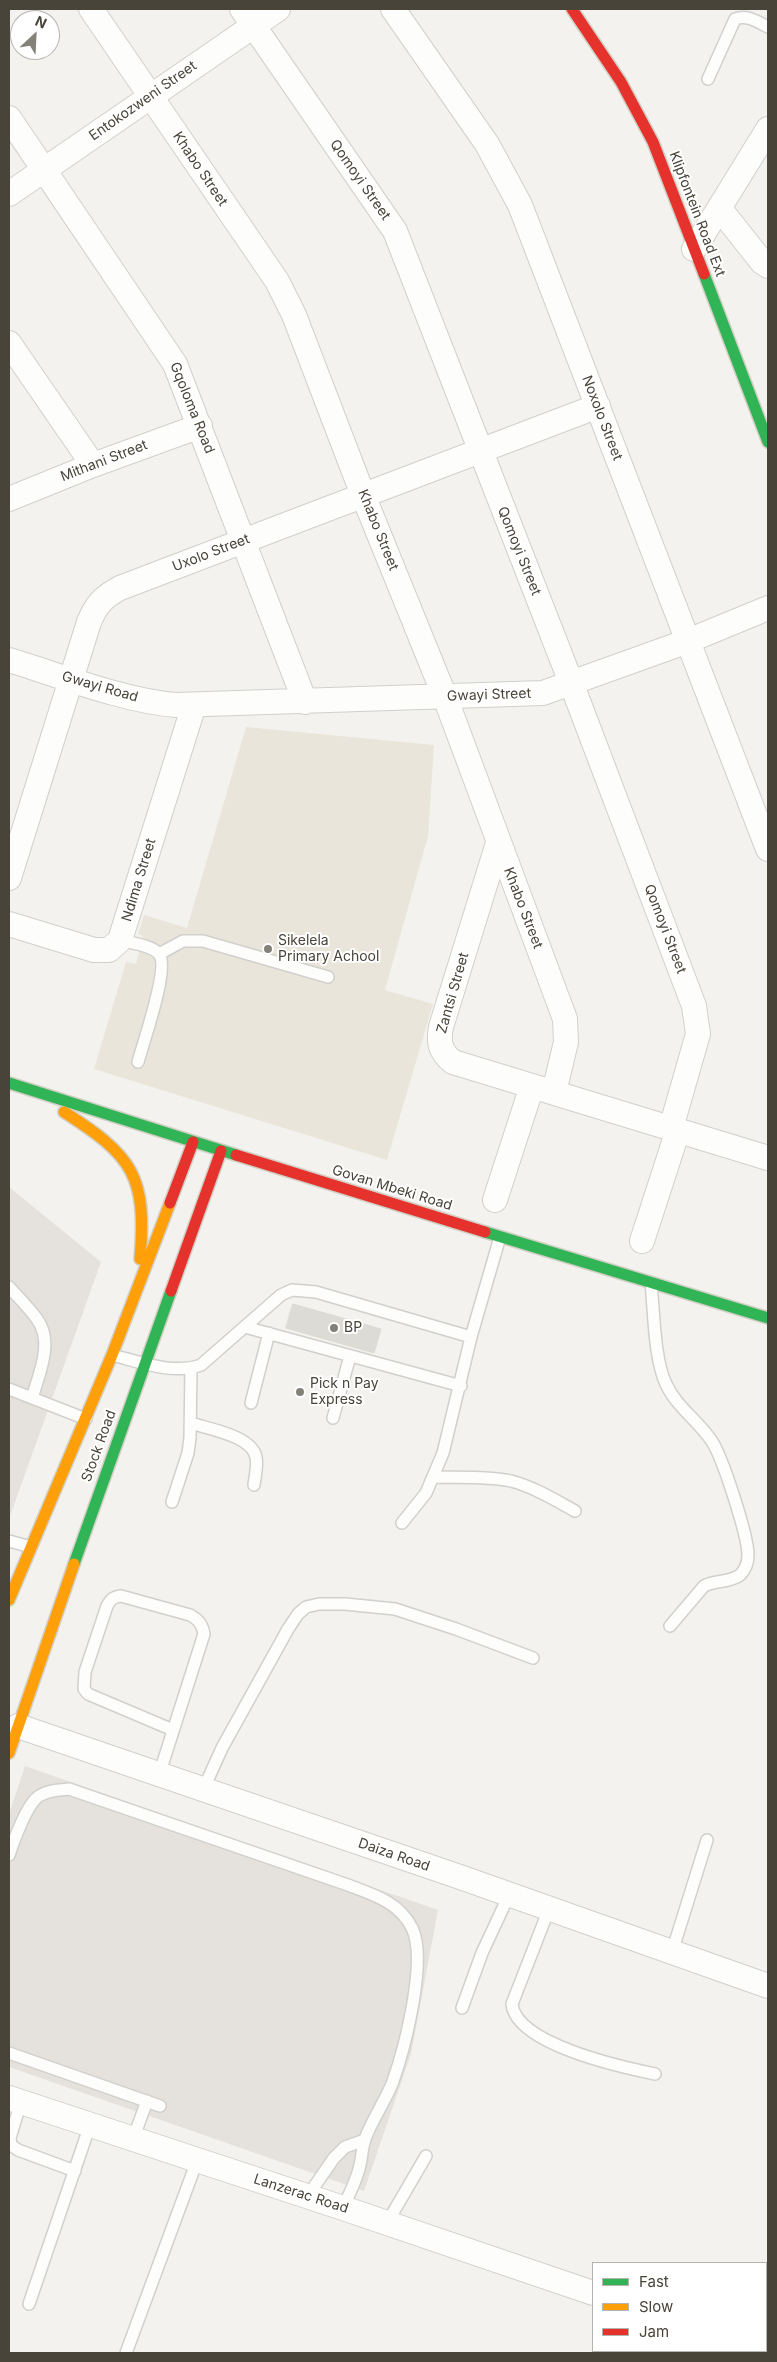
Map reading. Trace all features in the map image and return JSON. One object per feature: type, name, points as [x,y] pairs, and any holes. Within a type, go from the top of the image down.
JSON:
[{"type":"main road","name":"Klipfontein Road Ext","points":[[572,9],[622,82],[653,142],[768,442]]},
{"type":"main road","name":"Govan Mbeki Road","points":[[9,1084],[221,1151],[768,1318]]},
{"type":"main road","points":[[36,1092],[94,1129],[116,1147],[137,1176],[144,1210],[142,1242],[134,1300]]},
{"type":"main road","name":"Stock Road","points":[[9,1600],[134,1300],[193,1142]]},
{"type":"main road","name":"Stock Road","points":[[9,1753],[144,1364],[221,1151]]},
{"type":"street","name":"Khabo Street","points":[[91,9],[280,287],[294,315],[363,495],[445,697],[567,1026],[566,1042],[543,1089]]},
{"type":"street","name":"Entokozweni Street","points":[[9,194],[151,96],[247,17],[278,9]]},
{"type":"street","name":"Noxolo Street","points":[[393,9],[487,144],[520,205],[768,849]]},
{"type":"street","name":"Qomoyi Street","points":[[247,17],[395,231],[572,685],[694,1006],[698,1023],[698,1034],[675,1129]]},
{"type":"street","name":"Gqoloma Road","points":[[9,118],[176,364],[305,702]]},
{"type":"street","points":[[694,249],[768,129]]},
{"type":"street","points":[[720,209],[768,266]]},
{"type":"street","points":[[10,346],[93,464]]},
{"type":"street","name":"Uxolo Street","points":[[9,878],[70,678],[93,611],[105,596],[120,588],[244,540],[598,406]]},
{"type":"street","name":"Mithani Street","points":[[9,499],[93,464],[200,426]]},
{"type":"street","name":"Gwayi Street","points":[[194,705],[543,693],[572,685],[768,608]]},
{"type":"street","name":"Gwayi Road","points":[[9,660],[148,701],[194,705]]},
{"type":"street","name":"Ndima Street","points":[[9,924],[94,950],[109,950],[120,940],[194,705]]},
{"type":"street","name":"Zantsi Street","points":[[498,842],[441,1027],[440,1046],[446,1056],[453,1062],[768,1158]]},
{"type":"street","points":[[495,1200],[543,1089]]},
{"type":"street","points":[[642,1241],[675,1129]]},
{"type":"street","name":"Daiza Road","points":[[18,1726],[768,1986]]},
{"type":"street","name":"Lanzerac Road","points":[[15,2100],[343,2208],[592,2294]]},
{"type":"lane","points":[[708,79],[735,19],[744,17],[768,27]]},
{"type":"lane","points":[[120,940],[149,948],[159,954],[163,969],[138,1062]]},
{"type":"lane","points":[[159,954],[183,941],[204,941],[328,977]]},
{"type":"lane","points":[[402,1523],[426,1493],[443,1453],[471,1337],[500,1237]]},
{"type":"lane","points":[[651,1281],[656,1340],[664,1379],[673,1396],[706,1433],[717,1449],[746,1535],[748,1552],[748,1563],[741,1574],[730,1580],[710,1582],[704,1586],[670,1626]]},
{"type":"lane","points":[[9,1287],[38,1320],[42,1328],[44,1356],[32,1398]]},
{"type":"lane","points":[[112,1354],[144,1364],[191,1368],[208,1360],[281,1295],[292,1290],[302,1289],[471,1337]]},
{"type":"lane","points":[[245,1327],[460,1386]]},
{"type":"lane","points":[[251,1403],[269,1333]]},
{"type":"lane","points":[[333,1418],[350,1356]]},
{"type":"lane","points":[[172,1502],[188,1453],[191,1423],[191,1368]]},
{"type":"lane","points":[[9,1389],[86,1419]]},
{"type":"lane","points":[[191,1423],[237,1438],[249,1445],[255,1452],[257,1460],[254,1485]]},
{"type":"lane","points":[[434,1477],[479,1478],[512,1482],[526,1486],[575,1511]]},
{"type":"lane","points":[[9,1541],[31,1547]]},
{"type":"lane","points":[[159,1774],[204,1634],[203,1627],[199,1620],[190,1615],[121,1596],[115,1597],[110,1600],[85,1672],[84,1689],[88,1694],[173,1730]]},
{"type":"lane","points":[[203,1790],[222,1748],[288,1629],[298,1614],[306,1607],[319,1604],[345,1604],[395,1609],[456,1629],[533,1658]]},
{"type":"lane","points":[[9,1854],[30,1808],[38,1797],[47,1792],[69,1789],[348,1885],[393,1904],[413,1929],[418,1948],[413,2003],[405,2046],[391,2086],[365,2140],[360,2165],[343,2208]]},
{"type":"lane","points":[[672,1952],[707,1840]]},
{"type":"lane","points":[[462,2008],[482,1953],[509,1895]]},
{"type":"lane","points":[[549,1909],[512,2004],[512,2012],[516,2019],[527,2030],[537,2036],[596,2060],[655,2074]]},
{"type":"lane","points":[[9,2056],[160,2106]]},
{"type":"lane","points":[[15,2100],[10,2138],[11,2145],[18,2150],[75,2171]]},
{"type":"lane","points":[[133,2140],[147,2101]]},
{"type":"lane","points":[[28,2304],[90,2125]]},
{"type":"lane","points":[[307,2197],[334,2158],[345,2147],[365,2140]]},
{"type":"lane","points":[[387,2223],[426,2156]]},
{"type":"lane","points":[[126,2353],[197,2161]]},
{"type":"shaded area","name":"Sikelela Primary Achool","points":[[246,727],[434,745],[428,836],[385,990],[433,1004],[387,1160],[94,1069],[126,962],[136,964],[143,936],[138,934],[144,915],[187,928]]},
{"type":"shaded area","points":[[9,1187],[101,1262],[9,1519]]},
{"type":"shaded area","points":[[25,1766],[438,1910],[411,2054],[364,2191],[9,2067],[9,1814]]},
{"type":"building","points":[[293,1304],[381,1329],[374,1353],[286,1328]]},
{"type":"traffic: fast","points":[[704,274],[768,442]]},
{"type":"traffic: fast","points":[[9,1083],[236,1155]]},
{"type":"traffic: fast","points":[[485,1232],[768,1318]]},
{"type":"traffic: fast","points":[[74,1564],[171,1291]]},
{"type":"traffic: slow","points":[[64,1112],[106,1142],[120,1156],[130,1171],[137,1188],[141,1207],[140,1259]]},
{"type":"traffic: slow","points":[[9,1600],[112,1355],[170,1203]]},
{"type":"traffic: slow","points":[[9,1753],[74,1564]]},
{"type":"traffic: jam","points":[[572,9],[621,82],[653,142],[704,274]]},
{"type":"traffic: jam","points":[[170,1203],[193,1142]]},
{"type":"traffic: jam","points":[[171,1291],[221,1151]]},
{"type":"traffic: jam","points":[[236,1155],[485,1232]]},
{"type":"place","name":"Sikelela Primary Achool","points":[[268,949]]},
{"type":"place","name":"BP","points":[[334,1328]]},
{"type":"place","name":"Pick n Pay Express","points":[[300,1392]]}]
